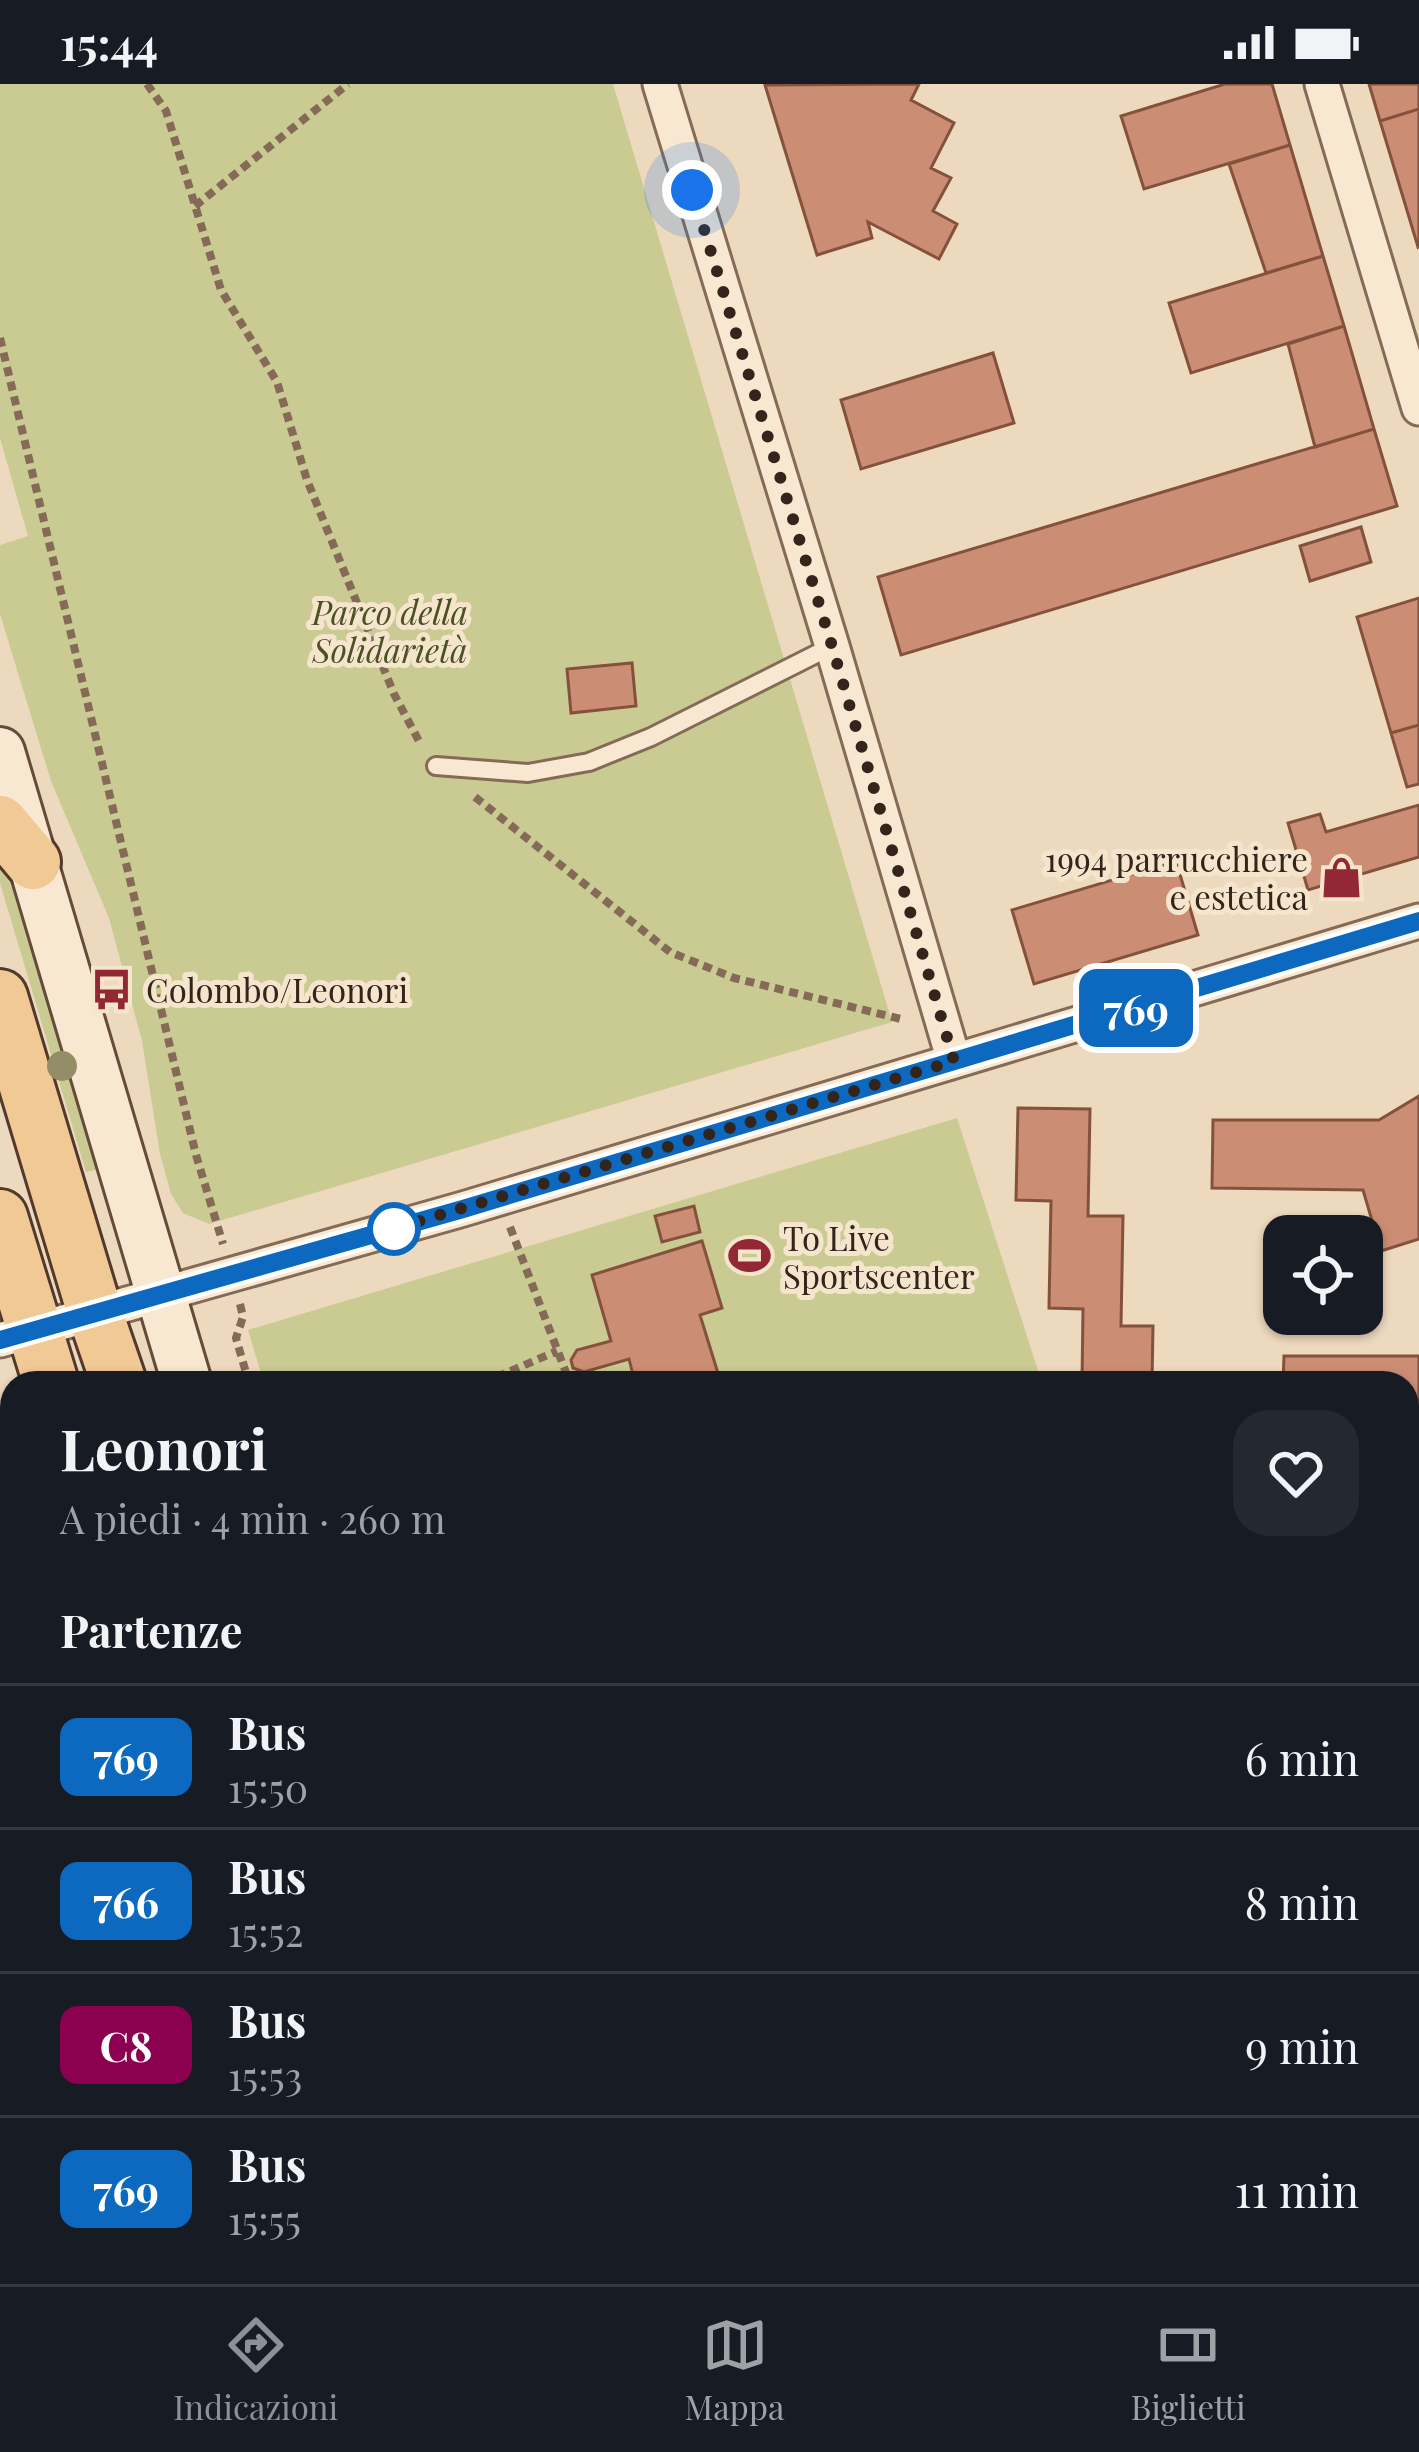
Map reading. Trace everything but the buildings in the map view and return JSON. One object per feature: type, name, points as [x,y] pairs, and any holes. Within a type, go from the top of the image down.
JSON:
[{"type":"main road","points":[[0,752],[16,843],[183,1371]]},
{"type":"main road","points":[[0,997],[114,1371]]},
{"type":"main road","points":[[0,1217],[17,1335],[42,1371]]},
{"type":"street","points":[[660,84],[954,1061]]},
{"type":"street","points":[[1322,84],[1419,408]]},
{"type":"street","points":[[17,1335],[500,1198],[1419,921]]},
{"type":"lane","points":[[436,766],[528,773],[589,762],[651,737],[832,646]]},
{"type":"path","points":[[147,84],[166,111],[221,290],[277,382],[307,479],[394,694],[436,766],[670,952],[734,978],[906,1019]]},
{"type":"path","points":[[195,206],[348,84]]},
{"type":"path","points":[[0,338],[196,1154],[220,1234]]},
{"type":"path","points":[[500,1198],[565,1371]]},
{"type":"path","points":[[242,1310],[236,1339],[245,1371]]},
{"type":"path","points":[[511,1371],[557,1351]]},
{"type":"green space","name":"Parco della Solidarietà","points":[[0,84],[613,84],[892,1022],[209,1224],[183,1213],[171,1194],[160,1154],[142,1041],[109,918],[51,781],[0,614],[0,545],[28,536],[0,438]]},
{"type":"green space","points":[[0,842],[12,859],[103,1168],[86,1172],[0,883]]},
{"type":"green space","name":"To Live Sportscenter","points":[[957,1118],[1038,1371],[260,1371],[248,1330]]},
{"type":"bus line","name":"769","points":[[0,1340],[463,1209],[1419,921]]},
{"type":"place","name":"1994 parrucchiere e estetica","points":[[1342,877]]},
{"type":"place","name":"Colombo/Leonori","points":[[112,989]]},
{"type":"place","name":"To Live Sportscenter","points":[[749,1256]]},
{"type":"route","points":[[394,1229],[386,1231],[954,1061],[692,190]]}]
